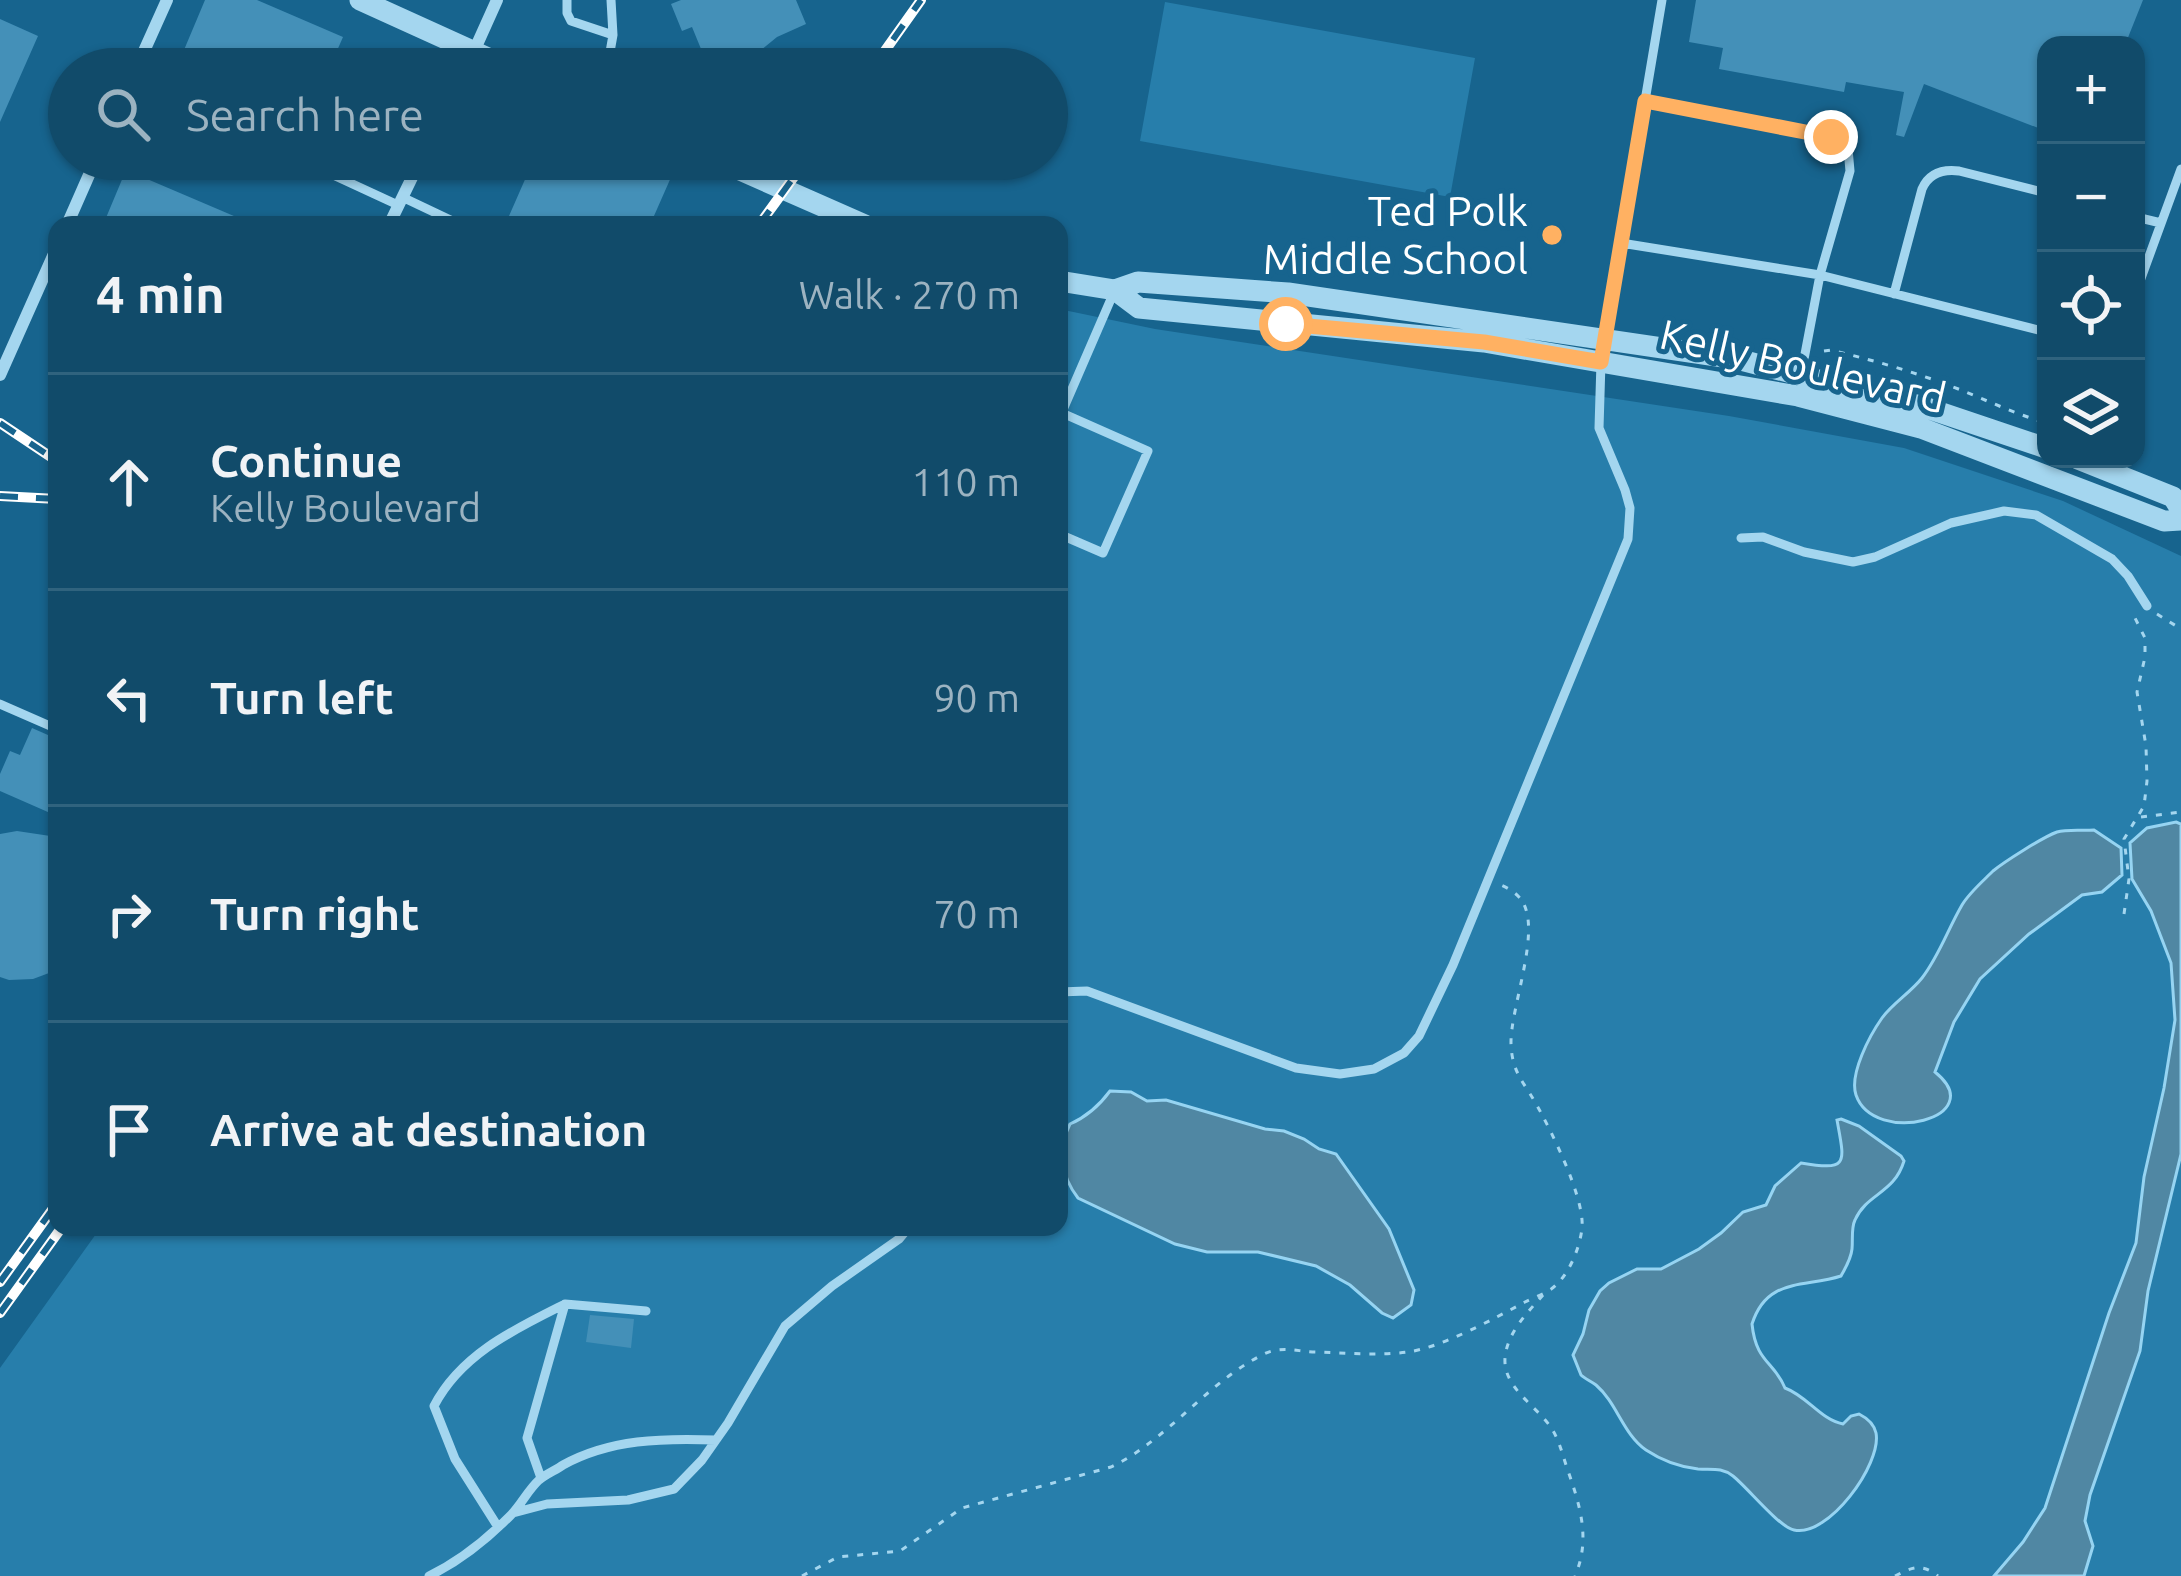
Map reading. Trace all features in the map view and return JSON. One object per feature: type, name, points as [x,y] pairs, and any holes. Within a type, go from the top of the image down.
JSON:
[{"type":"street","points":[[145,48],[167,0]]},
{"type":"street","points":[[360,0],[447,48]]},
{"type":"street","points":[[476,48],[497,0]]},
{"type":"street","points":[[71,216],[87,180]]},
{"type":"street","points":[[392,216],[410,180]]},
{"type":"street","points":[[762,180],[841,216]]},
{"type":"street","points":[[0,375],[48,267]]},
{"type":"street","name":"Kelly Boulevard","points":[[1068,282],[1114,290],[1139,308],[1484,342],[1737,359],[1924,407],[2037,445]]},
{"type":"street","name":"Kelly Boulevard","points":[[1114,290],[1138,282],[1288,293],[1603,351],[1921,428],[2164,521],[2181,520]]},
{"type":"street","points":[[2100,468],[2173,497],[2181,510]]},
{"type":"lane","points":[[568,0],[571,21],[614,35]]},
{"type":"lane","points":[[611,0],[611,48]]},
{"type":"lane","points":[[1068,992],[1087,991],[1296,1068],[1340,1074],[1374,1069],[1404,1053],[1419,1036],[1628,539],[1630,508],[1599,428],[1603,351],[1662,0]]},
{"type":"lane","points":[[1645,101],[1831,137],[1848,149],[1850,171],[1820,275],[1802,375]]},
{"type":"lane","points":[[2145,267],[2181,169]]},
{"type":"lane","points":[[1894,293],[1928,178],[1949,170],[2037,191]]},
{"type":"lane","points":[[349,180],[438,216]]},
{"type":"lane","points":[[2145,219],[2161,223]]},
{"type":"lane","points":[[1621,243],[1820,275],[2037,330]]},
{"type":"lane","points":[[1068,397],[1114,290]]},
{"type":"lane","points":[[1068,419],[1148,451],[1102,554],[1068,538]]},
{"type":"lane","points":[[1741,538],[1763,537],[1853,562],[1951,524],[2004,511],[2036,515],[2112,559],[2147,605]]},
{"type":"lane","points":[[0,704],[48,725]]},
{"type":"lane","points":[[513,1514],[547,1504],[628,1500],[674,1489],[716,1440],[785,1326],[902,1236]]},
{"type":"lane","points":[[541,1478],[527,1438],[565,1304]]},
{"type":"lane","points":[[498,1527],[454,1459],[434,1406],[445,1384],[508,1333],[565,1304],[646,1311]]},
{"type":"lane","points":[[429,1576],[513,1514],[541,1478],[578,1457],[614,1444],[716,1440]]},
{"type":"path","points":[[2124,914],[2129,879],[2124,839],[2144,806],[2147,781],[2137,692],[2145,638],[2135,618],[2147,605],[2181,629]]},
{"type":"path","points":[[2139,818],[2181,812]]},
{"type":"path","points":[[802,1576],[838,1557],[899,1551],[962,1508],[1131,1458],[1214,1389],[1269,1352],[1287,1347],[1306,1352],[1411,1352],[1481,1326],[1553,1288],[1568,1272],[1583,1224],[1574,1185],[1512,1059],[1510,1037],[1528,938],[1527,916],[1522,901],[1488,879]]},
{"type":"path","points":[[1545,1293],[1523,1317],[1504,1361],[1509,1379],[1558,1440],[1578,1498],[1583,1558],[1575,1576]]},
{"type":"path","points":[[1895,1576],[1912,1568],[1928,1568],[1938,1576]]},
{"type":"shaded area","points":[[1165,2],[1475,58],[1450,197],[1140,141]]},
{"type":"shaded area","points":[[1068,311],[1155,329],[1729,416],[1904,448],[2063,501],[2181,556],[2181,1576],[0,1576],[0,1368],[95,1236],[1068,1236]]},
{"type":"shaded area","points":[[2181,824],[2181,1154],[2148,1291],[2140,1351],[2090,1495],[2085,1521],[2093,1546],[2084,1576],[1994,1576],[2045,1508],[2136,1243],[2175,1020],[2171,963],[2151,911],[2132,879],[2130,843],[2147,828]]},
{"type":"shaded area","points":[[2094,830],[2121,848],[2122,875],[2102,892],[2082,895],[1980,979],[1954,1022],[1935,1072],[1949,1088],[1949,1102],[1940,1113],[1904,1123],[1867,1111],[1855,1086],[1867,1044],[1886,1013],[1928,970],[1968,896],[1993,871],[2043,839],[2061,831]]},
{"type":"shaded area","points":[[1110,1091],[1131,1092],[1147,1101],[1166,1100],[1284,1131],[1336,1154],[1389,1229],[1414,1290],[1411,1305],[1393,1318],[1316,1266],[1258,1252],[1207,1252],[1175,1244],[1078,1198],[1068,1180],[1068,1128]]},
{"type":"shaded area","points":[[1837,1120],[1901,1156],[1900,1172],[1860,1211],[1841,1276],[1777,1291],[1767,1298],[1752,1324],[1757,1347],[1785,1388],[1835,1422],[1843,1424],[1859,1414],[1865,1417],[1875,1430],[1876,1446],[1862,1479],[1836,1511],[1822,1523],[1794,1530],[1729,1473],[1678,1465],[1646,1450],[1631,1436],[1603,1392],[1581,1375],[1573,1355],[1589,1310],[1609,1283],[1637,1269],[1661,1269],[1699,1249],[1743,1212],[1766,1205],[1775,1186],[1801,1163],[1836,1165],[1842,1155]]},
{"type":"building","points":[[205,0],[257,0],[343,37],[338,48],[185,48]]},
{"type":"building","points":[[681,0],[796,0],[806,24],[764,48],[701,48],[692,27],[682,31],[671,4]]},
{"type":"building","points":[[1696,0],[2143,0],[2129,36],[2037,36],[2037,128],[1924,84],[1904,137],[1896,135],[1904,92],[1846,82],[1844,92],[1719,69],[1723,48],[1689,42]]},
{"type":"building","points":[[0,19],[38,36],[0,122]]},
{"type":"building","points":[[122,180],[149,180],[234,216],[107,216]]},
{"type":"building","points":[[525,180],[670,180],[654,216],[509,216]]},
{"type":"building","points":[[32,728],[48,735],[48,812],[0,791],[0,774],[10,751],[20,755]]},
{"type":"building","points":[[0,834],[48,836],[48,973],[33,979],[0,977]]},
{"type":"building","points":[[590,1315],[634,1319],[631,1348],[586,1342]]},
{"type":"railway","points":[[887,48],[921,0]]},
{"type":"railway","points":[[766,216],[792,180]]},
{"type":"railway","points":[[0,423],[48,455]]},
{"type":"railway","points":[[0,496],[48,499]]},
{"type":"railway","points":[[0,1282],[48,1215]]},
{"type":"railway","points":[[0,1313],[56,1236]]},
{"type":"place","name":"Ted Polk Middle School","points":[[1552,235]]},
{"type":"route","points":[[1286,324],[1484,342],[1601,362],[1645,101],[1831,137]]}]
